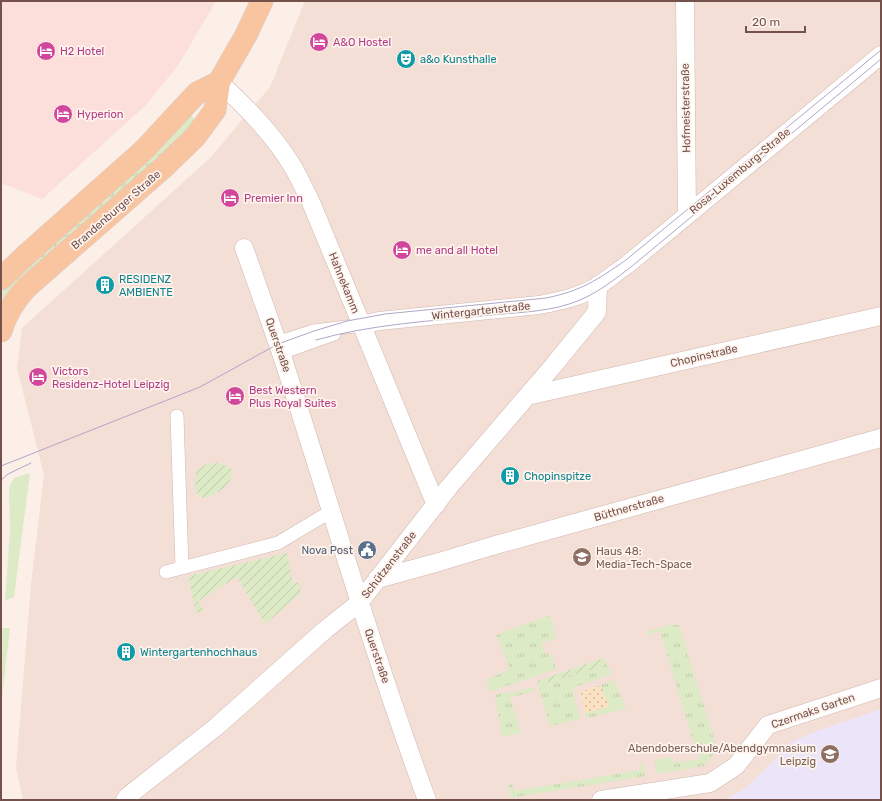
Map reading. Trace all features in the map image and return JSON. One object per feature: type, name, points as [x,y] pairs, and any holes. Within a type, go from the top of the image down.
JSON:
[{"type":"main road","name":"Brandenburger Straße","points":[[1,331],[10,308],[27,287],[164,167],[195,137],[215,110],[219,82],[246,35],[262,1]]},
{"type":"main road","points":[[1,278],[26,254],[144,150],[197,93],[219,82]]},
{"type":"street","name":"Hofmeisterstraße","points":[[685,1],[687,215]]},
{"type":"street","name":"Rosa-Luxemburg-Straße","points":[[598,285],[628,264],[881,55]]},
{"type":"street","name":"Hahnekamm","points":[[219,82],[254,116],[292,166],[310,200],[436,505]]},
{"type":"street","name":"Querstraße","points":[[244,248],[279,348],[359,603],[407,746],[427,800]]},
{"type":"street","name":"Wintergartenstraße","points":[[279,348],[315,335],[379,321],[558,302],[581,294],[598,285]]},
{"type":"street","name":"Schützenstraße","points":[[125,800],[128,796],[216,727],[326,629],[359,603],[449,487],[597,312],[598,285]]},
{"type":"street","name":"Chopinstraße","points":[[527,396],[881,316]]},
{"type":"street","points":[[177,416],[182,568]]},
{"type":"street","name":"Büttnerstraße","points":[[377,579],[881,438]]},
{"type":"street","points":[[166,572],[278,543],[330,512]]},
{"type":"street","name":"Czermaks Garten","points":[[601,800],[710,783],[736,766],[768,725],[881,688]]},
{"type":"shaded area","points":[[1,1],[216,1],[179,64],[145,106],[42,199],[1,183]]},
{"type":"shaded area","points":[[305,1],[881,1],[881,800],[23,800],[16,768],[31,584],[44,475],[17,368],[22,328],[210,158],[270,87]]},
{"type":"shaded area","name":"Abendoberschule/Abendgymnasium Leipzig","points":[[881,709],[881,800],[727,800],[746,788],[769,766],[789,743],[817,731]]},
{"type":"green space","points":[[190,116],[192,116],[195,120],[185,134],[1,300],[1,293],[13,280],[159,151]]},
{"type":"green space","points":[[210,463],[226,466],[231,469],[232,474],[230,480],[223,488],[213,495],[203,498],[197,494],[195,478],[196,474],[201,468]]},
{"type":"green space","points":[[30,473],[14,597],[5,601],[10,531],[9,487],[14,478]]},
{"type":"green space","points":[[287,553],[293,584],[300,582],[301,593],[265,624],[237,577],[198,601],[204,611],[196,613],[188,576]]},
{"type":"green space","points":[[550,615],[556,638],[541,644],[546,655],[551,653],[556,669],[489,692],[487,680],[510,669],[496,635]]},
{"type":"green space","points":[[670,625],[679,625],[715,742],[714,753],[704,766],[657,774],[655,760],[672,757],[674,763],[700,759],[693,741],[660,631],[647,635],[646,632]]},
{"type":"green space","points":[[2,628],[10,628],[1,706],[1,633]]},
{"type":"green space","points":[[604,658],[607,665],[538,685],[537,681]]},
{"type":"green space","points":[[607,665],[612,674],[572,688],[580,719],[550,726],[538,685]]},
{"type":"green space","points":[[614,680],[626,709],[587,718],[585,713],[609,707],[601,685]]},
{"type":"green space","points":[[532,687],[534,691],[510,698],[521,733],[502,737],[495,695],[508,691],[509,694]]},
{"type":"green space","points":[[643,762],[645,776],[511,798],[508,785],[513,784],[514,791],[640,770],[639,763]]},
{"type":"sand","points":[[601,685],[609,707],[585,713],[580,692]]},
{"type":"tram line","points":[[1,466],[200,387],[278,344],[314,331],[347,321],[385,314],[546,298],[569,292],[588,284],[626,260],[881,50]]},
{"type":"tram line","points":[[316,340],[359,330],[424,321],[547,309],[569,304],[587,297],[607,285],[631,267],[881,59]]},
{"type":"tram line","points":[[1,480],[8,474],[31,463]]},
{"type":"place","name":"A&O Hostel","points":[[319,42]]},
{"type":"place","name":"H2 Hotel","points":[[46,51]]},
{"type":"place","name":"a&o Kunsthalle","points":[[406,59]]},
{"type":"place","name":"Hyperion","points":[[63,114]]},
{"type":"place","name":"Premier Inn","points":[[230,198]]},
{"type":"place","name":"me and all Hotel","points":[[402,250]]},
{"type":"place","name":"RESIDENZ AMBIENTE","points":[[105,285]]},
{"type":"place","name":"Victors Residenz-Hotel Leipzig","points":[[38,377]]},
{"type":"place","name":"Best Western Plus Royal Suites","points":[[235,396]]},
{"type":"place","name":"Chopinspitze","points":[[510,476]]},
{"type":"place","name":"Nova Post","points":[[367,550]]},
{"type":"place","name":"Haus 48: Media-Tech-Space","points":[[582,557]]},
{"type":"place","name":"Wintergartenhochhaus","points":[[126,652]]},
{"type":"place","name":"Abendoberschule/Abendgymnasium Leipzig","points":[[830,754]]}]
